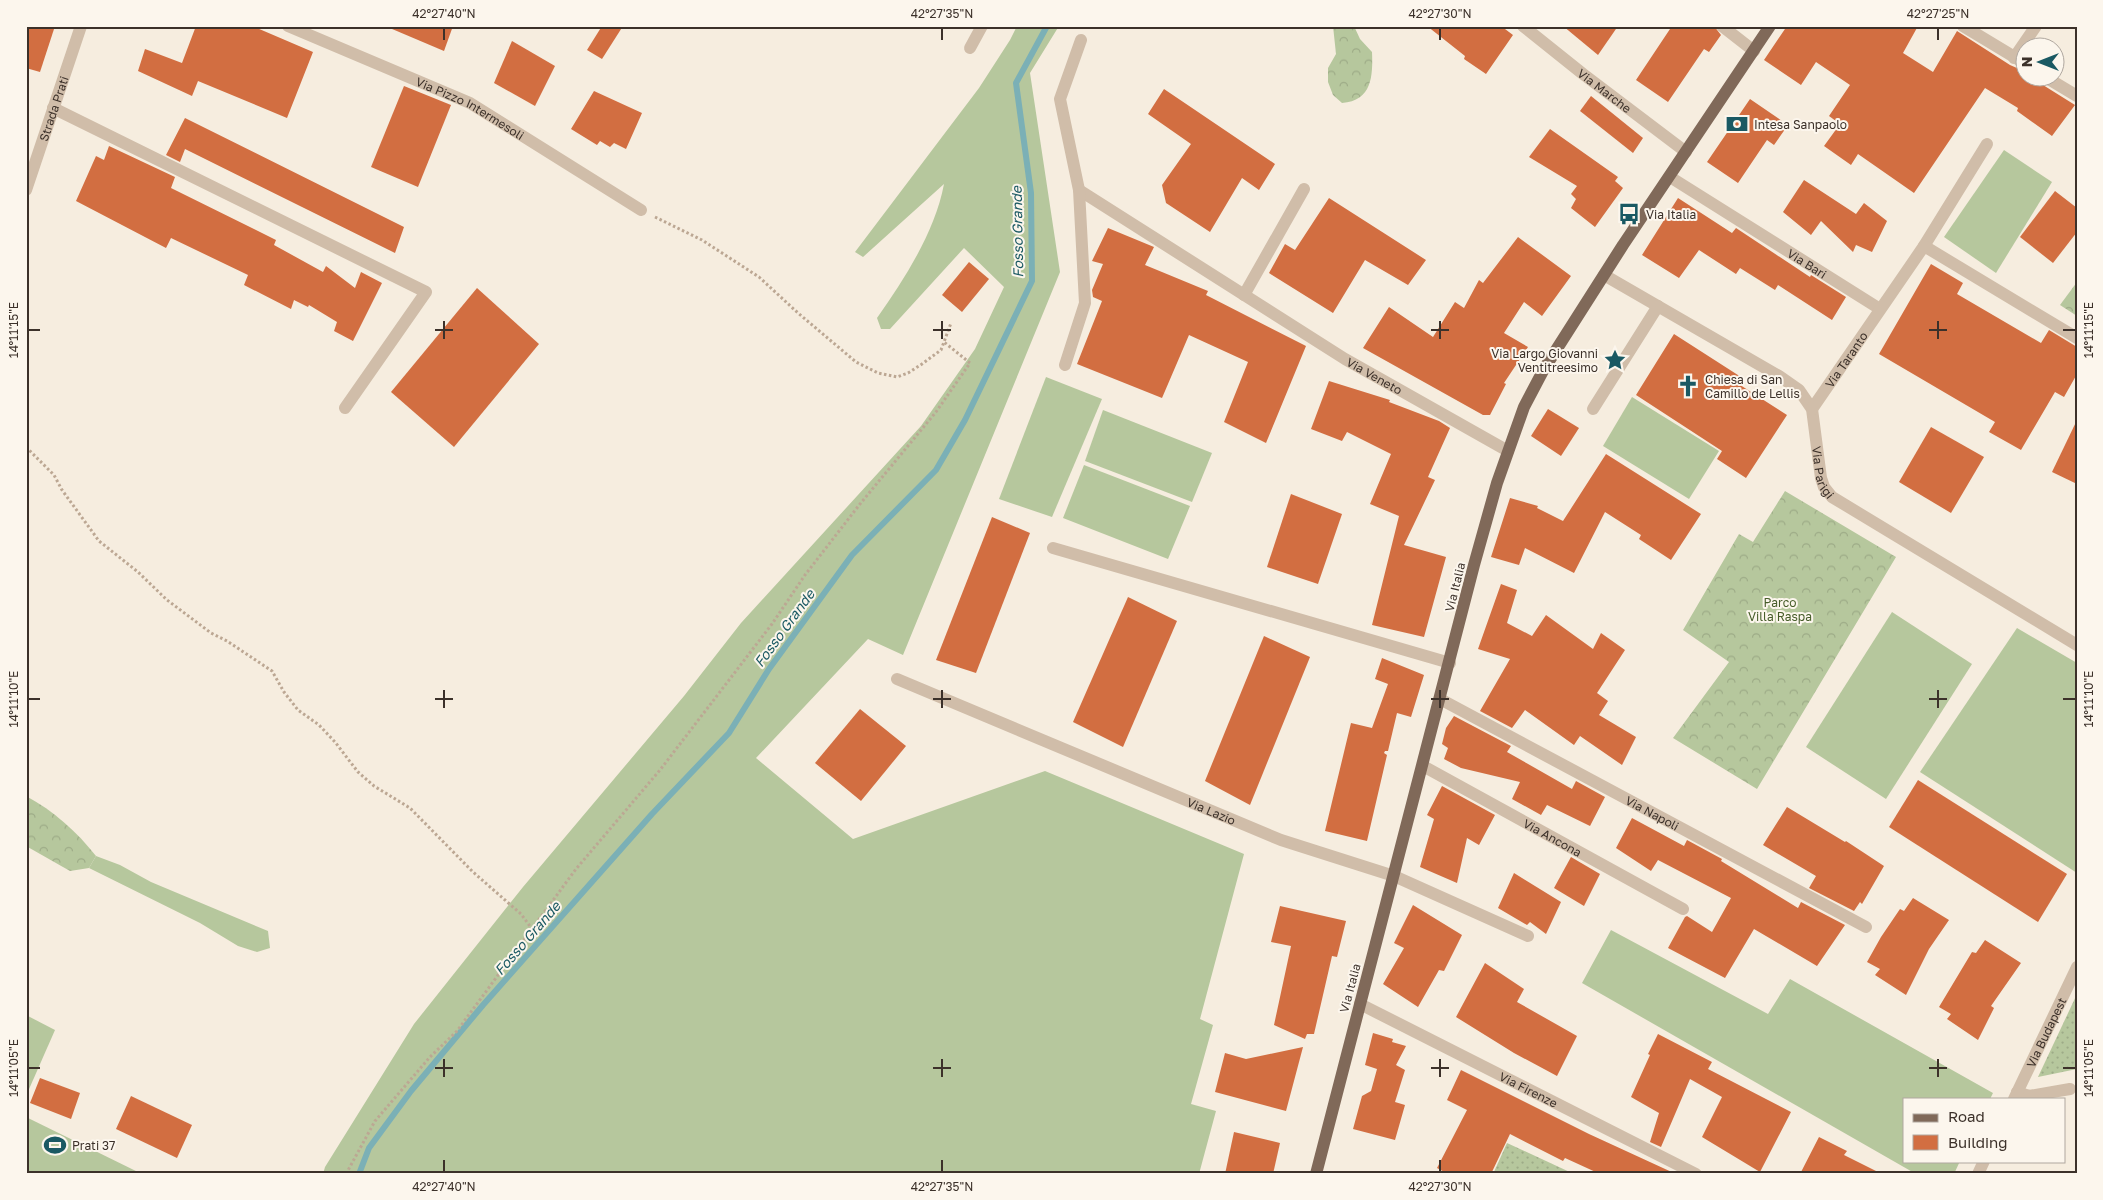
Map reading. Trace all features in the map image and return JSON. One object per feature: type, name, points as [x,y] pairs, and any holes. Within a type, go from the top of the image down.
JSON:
[{"type":"main road","name":"Via Italia","points":[[1316,1174],[1450,664],[1474,565],[1508,451],[1524,407],[1544,369],[1604,275],[1770,26]]},
{"type":"street","name":"Strada Prati","points":[[26,190],[81,26]]},
{"type":"street","name":"Via Pizzo Intermesoli","points":[[288,26],[470,103],[641,210]]},
{"type":"street","points":[[970,48],[982,26]]},
{"type":"street","name":"Via Marche","points":[[1523,26],[1686,152]]},
{"type":"street","points":[[1722,26],[1754,51]]},
{"type":"street","points":[[1962,26],[2016,59]]},
{"type":"street","points":[[2031,38],[2036,26]]},
{"type":"street","points":[[1065,365],[1085,303],[1079,190],[1060,99],[1081,40]]},
{"type":"street","points":[[2064,88],[2077,96]]},
{"type":"street","points":[[53,108],[426,292],[345,408]]},
{"type":"street","points":[[1880,310],[1924,246],[1987,144]]},
{"type":"street","name":"Via Bari","points":[[1670,177],[1880,310]]},
{"type":"street","name":"Via Veneto","points":[[1079,190],[1345,359],[1508,451]]},
{"type":"street","points":[[1244,295],[1304,190]]},
{"type":"street","points":[[1924,246],[2077,338]]},
{"type":"street","name":"Via Parigi","points":[[1604,275],[1780,376],[1799,390],[1812,409],[1821,478],[1824,487],[1832,497],[2077,645]]},
{"type":"street","points":[[1593,409],[1658,306]]},
{"type":"street","name":"Via Taranto","points":[[1812,409],[1880,310]]},
{"type":"street","points":[[1053,548],[1450,664]]},
{"type":"street","name":"Via Lazio","points":[[897,679],[1281,840],[1394,876],[1528,936]]},
{"type":"street","name":"Via Napoli","points":[[1440,698],[1866,927]]},
{"type":"street","name":"Via Ancona","points":[[1423,766],[1683,909]]},
{"type":"street","name":"Via Budapest","points":[[2016,1095],[2077,966]]},
{"type":"street","name":"Via Firenze","points":[[1360,1004],[1696,1174]]},
{"type":"street","points":[[2016,1095],[2029,1096],[2070,1089]]},
{"type":"street","points":[[1978,1174],[1984,1162]]},
{"type":"path","points":[[641,210],[702,240],[759,276],[798,314],[856,362],[878,373],[897,377],[908,373],[941,350],[951,323]]},
{"type":"path","points":[[346,1174],[375,1120],[430,1057],[457,1031],[576,869],[660,770],[772,624],[805,575],[860,504],[936,412],[970,363],[944,342]]},
{"type":"path","points":[[26,447],[54,475],[62,490],[99,541],[138,572],[167,600],[211,634],[272,671],[284,692],[298,710],[319,725],[358,772],[374,786],[410,808],[473,872],[521,914],[532,929]]},
{"type":"green space","points":[[1017,26],[1059,26],[1030,73],[1060,272],[903,655],[868,639],[756,758],[853,839],[1045,771],[1244,854],[1200,1019],[1213,1025],[1191,1104],[1216,1111],[1199,1174],[323,1174],[325,1167],[414,1024],[523,887],[684,696],[741,623],[921,426],[975,349],[1004,287],[964,248],[890,329],[881,329],[877,318],[918,254],[934,220],[944,184],[863,257],[855,252],[979,88]]},
{"type":"green space","points":[[1333,26],[1354,26],[1360,39],[1372,52],[1372,70],[1369,86],[1359,98],[1342,103],[1333,95],[1328,82],[1328,68],[1336,54]]},
{"type":"green space","points":[[2004,150],[2052,182],[1996,273],[1944,237]]},
{"type":"green space","points":[[2077,282],[2077,316],[2060,305]]},
{"type":"green space","points":[[1046,377],[1102,399],[1052,517],[999,499]]},
{"type":"green space","points":[[1632,397],[1719,451],[1689,499],[1603,446]]},
{"type":"green space","points":[[1103,410],[1212,453],[1192,502],[1085,461]]},
{"type":"green space","points":[[1084,465],[1190,506],[1168,559],[1063,518]]},
{"type":"green space","name":"Parco Villa Raspa","points":[[1785,491],[1896,557],[1757,789],[1673,738],[1729,662],[1683,630],[1739,534],[1753,542]]},
{"type":"green space","points":[[1892,612],[1972,664],[1886,799],[1806,747]]},
{"type":"green space","points":[[2017,628],[2077,663],[2077,873],[1920,772]]},
{"type":"green space","points":[[26,796],[55,815],[89,847],[96,856],[89,868],[70,871],[26,846]]},
{"type":"green space","points":[[96,856],[120,865],[151,882],[268,931],[270,948],[257,952],[238,946],[200,923],[89,868]]},
{"type":"green space","points":[[1611,930],[1768,1014],[1790,979],[1993,1093],[1990,1098],[1903,1098],[1903,1162],[1960,1162],[1954,1174],[1916,1174],[1582,983]]},
{"type":"green space","points":[[2077,994],[2077,1069],[2038,1077]]},
{"type":"green space","points":[[26,1015],[55,1030],[26,1096]]},
{"type":"green space","name":"Prati 37","points":[[26,1117],[142,1174],[26,1174]]},
{"type":"green space","points":[[1507,1143],[1574,1174],[1493,1174]]},
{"type":"building","points":[[26,26],[55,26],[40,72],[26,68]]},
{"type":"building","points":[[196,26],[252,26],[313,52],[287,118],[198,81],[192,96],[138,71],[145,49],[182,63]]},
{"type":"building","points":[[385,26],[453,26],[444,51]]},
{"type":"building","points":[[602,26],[623,26],[602,59],[587,50]]},
{"type":"building","points":[[1427,26],[1501,26],[1513,35],[1486,74],[1464,59],[1465,56]]},
{"type":"building","points":[[1563,26],[1618,26],[1598,55]]},
{"type":"building","points":[[1672,26],[1714,26],[1721,35],[1709,52],[1704,49],[1668,102],[1636,80]]},
{"type":"building","points":[[1787,26],[1918,26],[1903,53],[1933,72],[1957,31],[2016,68],[2016,88],[2048,88],[2075,105],[2052,136],[2017,111],[2018,108],[1985,88],[1914,193],[1858,154],[1851,165],[1824,146],[1840,124],[1829,116],[1850,85],[1816,62],[1801,85],[1764,60]]},
{"type":"building","points":[[512,41],[555,66],[535,106],[494,83]]},
{"type":"building","points":[[404,86],[451,105],[418,187],[371,167]]},
{"type":"building","points":[[1164,89],[1275,164],[1259,190],[1242,178],[1210,232],[1166,203],[1162,185],[1191,144],[1148,114]]},
{"type":"building","points":[[594,91],[642,113],[626,149],[614,143],[610,147],[600,141],[597,145],[571,129]]},
{"type":"building","points":[[1591,96],[1643,138],[1633,153],[1580,111]]},
{"type":"building","points":[[1750,99],[1788,125],[1774,145],[1767,140],[1738,183],[1707,162]]},
{"type":"building","points":[[185,118],[404,227],[395,253],[185,149],[180,162],[166,155]]},
{"type":"building","points":[[1550,129],[1618,177],[1615,181],[1623,188],[1595,227],[1571,208],[1576,199],[1571,194],[1577,186],[1529,157]]},
{"type":"building","points":[[109,146],[175,177],[171,188],[276,240],[274,245],[323,272],[326,266],[355,288],[361,272],[382,283],[353,341],[334,331],[337,322],[309,305],[308,307],[294,300],[291,309],[244,285],[248,275],[171,238],[166,248],[76,201],[96,156],[104,160]]},
{"type":"building","points":[[1804,180],[1856,214],[1864,203],[1887,221],[1872,252],[1856,245],[1853,252],[1821,221],[1811,235],[1783,212]]},
{"type":"building","points":[[2055,191],[2077,208],[2077,232],[2053,263],[2020,237]]},
{"type":"building","points":[[1329,198],[1426,260],[1408,285],[1365,260],[1333,313],[1269,273],[1285,244],[1295,250]]},
{"type":"building","points":[[1678,198],[1732,233],[1736,228],[1810,277],[1811,275],[1846,297],[1832,320],[1778,285],[1775,290],[1740,268],[1736,274],[1699,250],[1679,278],[1642,255]]},
{"type":"building","points":[[1108,228],[1154,247],[1145,265],[1208,291],[1206,295],[1306,346],[1266,443],[1224,422],[1248,362],[1189,335],[1162,398],[1077,364],[1102,301],[1093,297],[1092,290],[1103,264],[1092,261]]},
{"type":"building","points":[[1518,237],[1571,276],[1542,316],[1524,302],[1504,333],[1528,347],[1504,383],[1506,384],[1490,415],[1483,415],[1363,348],[1389,307],[1433,337],[1455,302],[1464,308],[1479,280],[1483,283]]},
{"type":"building","points":[[969,262],[989,279],[962,312],[942,295]]},
{"type":"building","points":[[1931,264],[1963,283],[1957,294],[2041,343],[2049,330],[2077,347],[2077,374],[2064,397],[2055,392],[2021,450],[1989,432],[1995,422],[1879,354]]},
{"type":"building","points":[[477,288],[539,344],[454,447],[391,392]]},
{"type":"building","points":[[1674,334],[1741,377],[1737,383],[1787,415],[1746,478],[1717,459],[1722,451],[1636,395]]},
{"type":"building","points":[[1329,381],[1390,400],[1389,402],[1439,421],[1450,428],[1428,477],[1435,480],[1404,545],[1446,557],[1424,637],[1372,625],[1399,516],[1370,504],[1391,454],[1347,432],[1342,441],[1311,429]]},
{"type":"building","points":[[1548,409],[1579,428],[1561,456],[1531,436]]},
{"type":"building","points":[[2077,420],[2077,484],[2052,472]]},
{"type":"building","points":[[1931,427],[1984,457],[1951,513],[1899,482]]},
{"type":"building","points":[[1606,454],[1701,514],[1671,560],[1639,539],[1641,535],[1605,512],[1574,573],[1525,548],[1519,565],[1491,557],[1510,498],[1538,506],[1537,508],[1563,521]]},
{"type":"building","points":[[1291,494],[1342,514],[1318,584],[1267,567]]},
{"type":"building","points":[[992,517],[1030,533],[976,673],[936,660]]},
{"type":"building","points":[[1501,584],[1517,590],[1507,623],[1532,636],[1546,615],[1593,649],[1601,633],[1625,650],[1597,693],[1608,701],[1599,715],[1636,737],[1622,765],[1580,736],[1574,745],[1525,710],[1512,728],[1480,711],[1510,659],[1478,649]]},
{"type":"building","points":[[1128,597],[1177,621],[1123,747],[1073,722]]},
{"type":"building","points":[[1264,636],[1310,657],[1250,805],[1205,781]]},
{"type":"building","points":[[1382,658],[1424,675],[1411,717],[1397,713],[1388,751],[1384,753],[1387,755],[1367,841],[1325,831],[1351,723],[1372,728],[1388,684],[1375,679]]},
{"type":"building","points":[[860,709],[906,746],[861,801],[815,763]]},
{"type":"building","points":[[1454,716],[1511,746],[1507,752],[1572,789],[1576,781],[1605,797],[1590,826],[1547,805],[1541,815],[1512,799],[1520,782],[1461,768],[1444,759],[1448,748],[1442,744],[1446,728]]},
{"type":"building","points":[[1918,780],[2067,874],[2038,922],[1889,827]]},
{"type":"building","points":[[1442,786],[1495,815],[1479,845],[1467,838],[1457,883],[1420,867],[1434,819],[1427,815]]},
{"type":"building","points":[[1787,807],[1846,841],[1884,866],[1862,904],[1860,902],[1854,911],[1809,888],[1816,876],[1763,845]]},
{"type":"building","points":[[1632,818],[1684,846],[1687,840],[1722,859],[1721,861],[1798,908],[1801,902],[1845,925],[1817,966],[1754,929],[1725,978],[1668,948],[1687,916],[1712,932],[1731,898],[1658,860],[1651,871],[1616,848]]},
{"type":"building","points":[[1571,857],[1600,874],[1584,906],[1554,888]]},
{"type":"building","points":[[1514,873],[1561,902],[1546,934],[1530,922],[1527,925],[1498,908]]},
{"type":"building","points":[[1913,898],[1949,920],[1929,949],[1906,995],[1875,975],[1880,969],[1867,962],[1900,909],[1904,911]]},
{"type":"building","points":[[1413,905],[1462,935],[1444,971],[1439,970],[1418,1007],[1383,984],[1404,948],[1394,943]]},
{"type":"building","points":[[1280,906],[1346,921],[1337,957],[1332,956],[1314,1034],[1307,1034],[1305,1039],[1274,1025],[1291,946],[1271,942]]},
{"type":"building","points":[[1985,940],[2021,963],[1991,1006],[1994,1008],[1978,1040],[1947,1019],[1951,1014],[1939,1007],[1972,952],[1976,953]]},
{"type":"building","points":[[1485,963],[1524,989],[1517,1002],[1577,1036],[1557,1076],[1514,1053],[1456,1017]]},
{"type":"building","points":[[1373,1033],[1393,1039],[1392,1042],[1406,1046],[1396,1065],[1405,1070],[1395,1102],[1405,1105],[1395,1140],[1353,1129],[1362,1096],[1371,1091],[1377,1069],[1365,1065]]},
{"type":"building","points":[[1658,1034],[1712,1062],[1708,1069],[1791,1112],[1760,1172],[1702,1137],[1722,1097],[1690,1079],[1661,1147],[1650,1142],[1659,1113],[1631,1097]]},
{"type":"building","points":[[1303,1047],[1286,1111],[1215,1092],[1225,1053],[1246,1059]]},
{"type":"building","points":[[1461,1070],[1589,1134],[1676,1174],[1600,1174],[1565,1158],[1563,1161],[1510,1134],[1491,1174],[1448,1174],[1437,1168],[1467,1110],[1447,1100]]},
{"type":"building","points":[[40,1078],[80,1093],[71,1119],[30,1103]]},
{"type":"building","points":[[131,1096],[192,1125],[177,1158],[116,1129]]},
{"type":"building","points":[[1234,1132],[1280,1143],[1273,1174],[1225,1174]]},
{"type":"building","points":[[1819,1137],[1847,1151],[1844,1155],[1882,1174],[1800,1174]]},
{"type":"waterway","name":"Fosso Grande","points":[[359,1174],[369,1148],[411,1091],[483,1005],[652,814],[729,733],[769,669],[852,555],[936,470],[965,420],[1032,281],[1031,193],[1016,83],[1047,26]]},
{"type":"place","name":"Intesa Sanpaolo","points":[[1737,124]]},
{"type":"place","name":"Via Italia","points":[[1629,214]]},
{"type":"place","name":"Via Largo Giovanni Ventitreesimo","points":[[1615,360]]},
{"type":"place","name":"Chiesa di San Camillo de Lellis","points":[[1688,386]]},
{"type":"place","name":"Prati 37","points":[[55,1145]]}]
